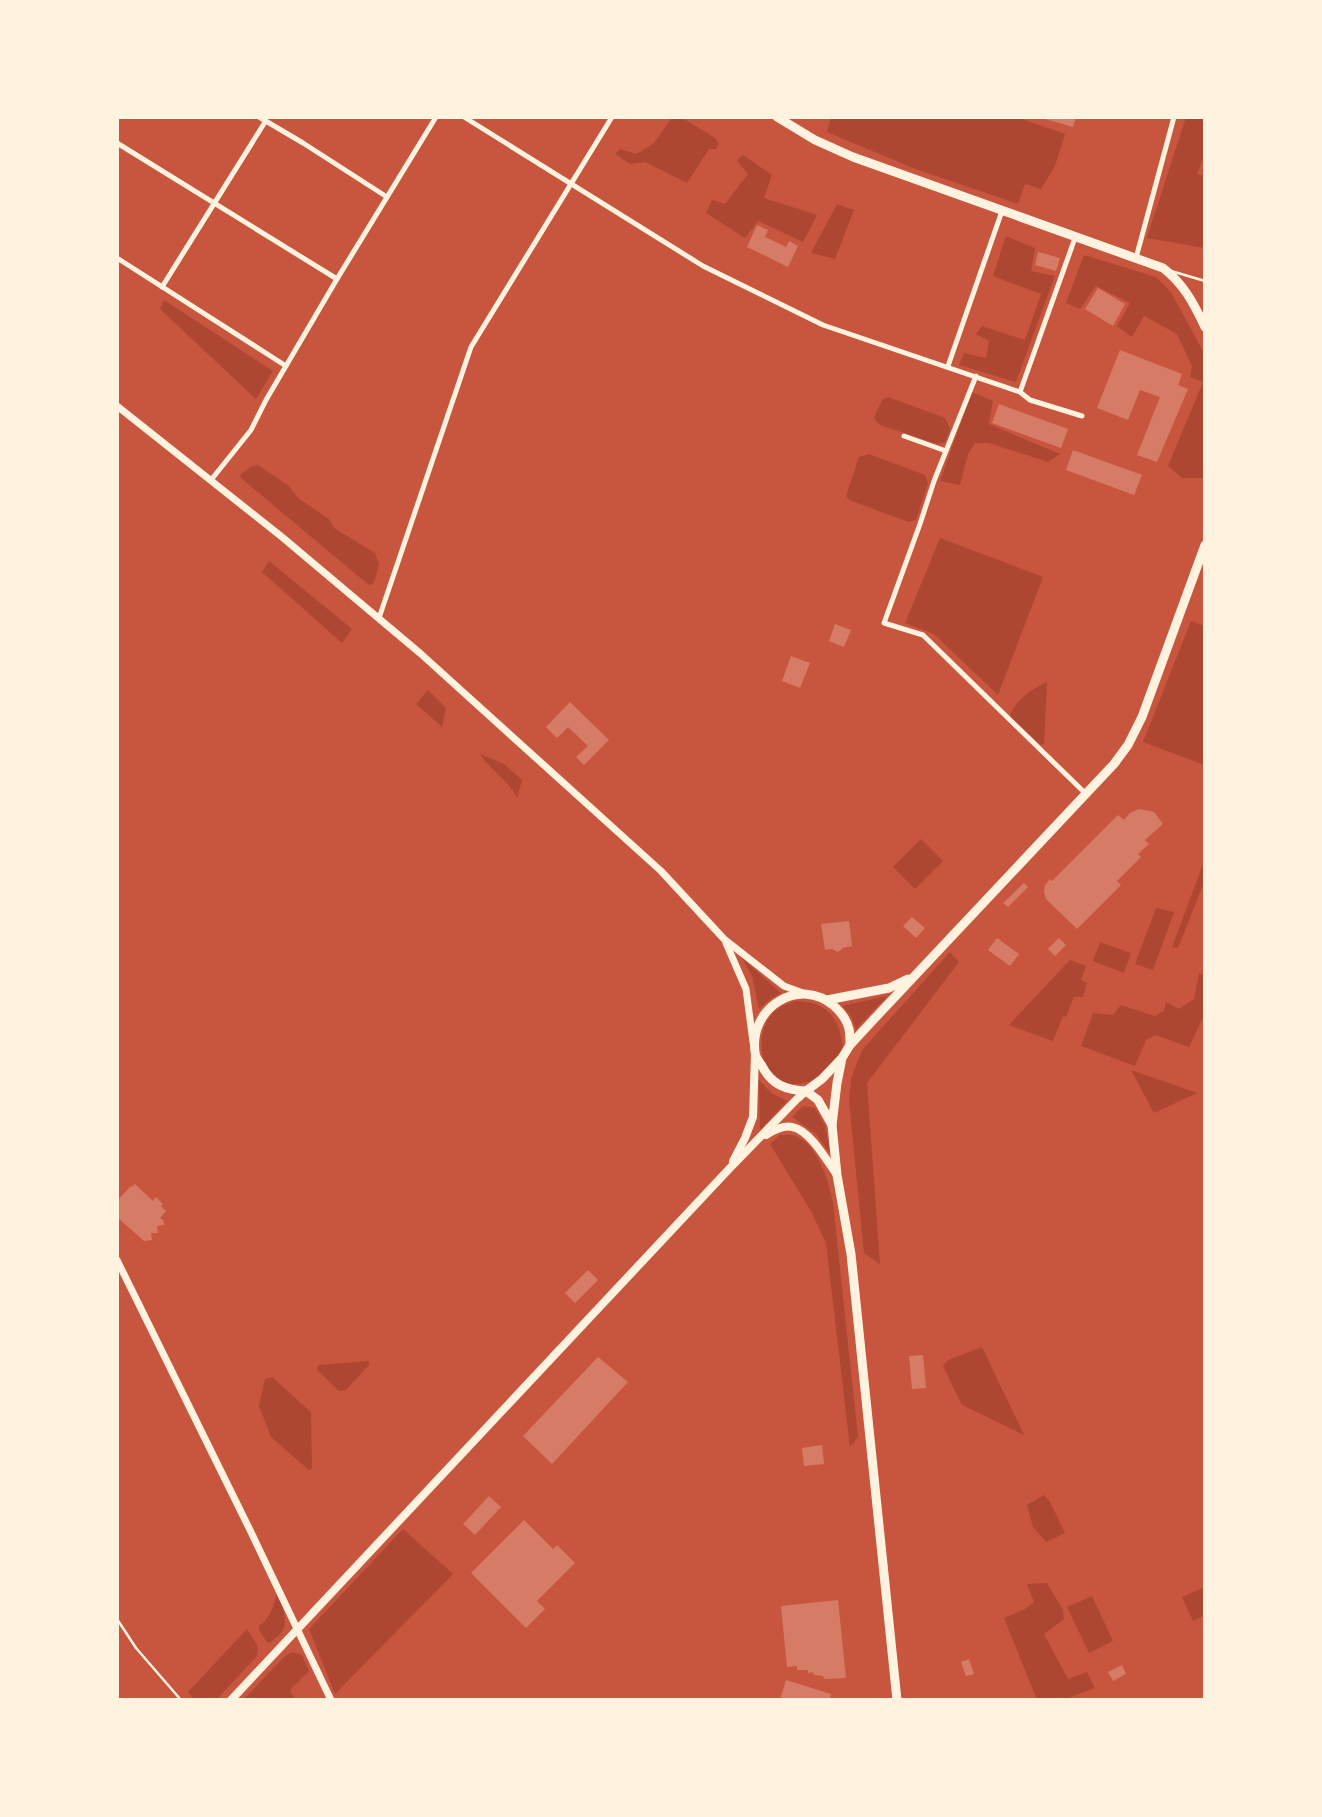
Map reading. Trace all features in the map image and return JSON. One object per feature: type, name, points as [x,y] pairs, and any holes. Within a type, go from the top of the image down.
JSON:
[{"type":"main road","points":[[777,117],[815,141],[853,157],[1163,268],[1183,287],[1205,327]]},
{"type":"main road","points":[[231,1700],[729,1169],[796,1100],[842,1058],[850,1045],[1114,764],[1128,745],[1142,717],[1205,545]]},
{"type":"main road","points":[[729,1169],[752,1117],[755,1053],[762,1016],[774,1004],[788,997],[804,993],[827,999],[889,988],[913,977]]},
{"type":"main road","points":[[827,999],[840,1011],[849,1028],[850,1045]]},
{"type":"main road","points":[[755,1053],[764,1071],[775,1083],[791,1090],[806,1091],[818,1100],[832,1125]]},
{"type":"main road","points":[[842,1058],[832,1125],[837,1175],[851,1254],[897,1700]]},
{"type":"main road","points":[[760,1138],[778,1128],[793,1127],[810,1138],[837,1175]]},
{"type":"street","points":[[258,117],[387,197]]},
{"type":"street","points":[[211,480],[251,430],[337,279],[436,117]]},
{"type":"street","points":[[464,117],[704,267],[823,325],[948,366],[1020,392],[1030,400],[1082,416]]},
{"type":"street","points":[[379,618],[471,347],[612,117]]},
{"type":"street","points":[[1136,258],[1174,117]]},
{"type":"street","points":[[162,287],[265,122]]},
{"type":"street","points":[[117,143],[337,279]]},
{"type":"street","points":[[948,366],[1002,211]]},
{"type":"street","points":[[1020,392],[1075,238]]},
{"type":"street","points":[[117,258],[286,366]]},
{"type":"street","points":[[975,376],[884,622],[923,635],[1086,794]]},
{"type":"street","points":[[117,406],[282,537],[421,654],[661,871],[724,939],[784,986],[804,993]]},
{"type":"street","points":[[904,436],[946,451]]},
{"type":"street","points":[[724,939],[746,989],[755,1053]]},
{"type":"street","points":[[117,1260],[331,1700]]},
{"type":"lane","points":[[1163,268],[1205,281]]},
{"type":"lane","points":[[117,1619],[136,1648],[181,1700]]},
{"type":"shaded area","points":[[674,117],[681,117],[719,143],[716,149],[709,149],[687,183],[645,162],[630,164],[615,154],[620,149],[636,154],[653,144]]},
{"type":"shaded area","points":[[831,117],[1016,117],[1065,134],[1055,166],[1041,189],[1025,184],[1018,204],[913,168],[827,132]]},
{"type":"shaded area","points":[[1186,117],[1205,117],[1205,154],[1197,174],[1205,176],[1205,248],[1147,238]]},
{"type":"shaded area","points":[[743,155],[772,175],[764,198],[817,215],[803,242],[758,221],[745,238],[706,213],[712,200],[725,204],[748,174],[737,161]]},
{"type":"shaded area","points":[[837,204],[854,210],[835,259],[811,253]]},
{"type":"shaded area","points":[[1006,236],[1035,248],[1031,271],[1055,276],[1016,382],[959,365],[964,353],[986,358],[989,341],[976,334],[982,326],[1025,340],[1041,294],[993,276]]},
{"type":"shaded area","points":[[1084,255],[1156,277],[1171,292],[1205,355],[1205,478],[1182,478],[1168,466],[1203,382],[1190,377],[1192,366],[1177,334],[1144,316],[1132,337],[1117,326],[1130,303],[1096,286],[1080,309],[1066,303]]},
{"type":"shaded area","points":[[164,300],[273,371],[256,399],[160,309]]},
{"type":"shaded area","points":[[972,392],[993,401],[989,424],[1060,454],[1048,462],[989,443],[975,443],[968,454],[960,485],[940,481]]},
{"type":"shaded area","points":[[888,397],[945,418],[950,429],[945,442],[937,444],[880,425],[874,418],[882,400]]},
{"type":"shaded area","points":[[869,454],[925,475],[928,483],[916,520],[909,522],[849,500],[846,496],[859,457]]},
{"type":"shaded area","points":[[258,465],[329,519],[334,528],[375,553],[379,564],[374,583],[369,585],[242,479],[240,475]]},
{"type":"shaded area","points":[[940,538],[1043,577],[998,695],[934,634],[905,623]]},
{"type":"shaded area","points":[[269,561],[352,629],[342,643],[262,572]]},
{"type":"shaded area","points":[[1191,621],[1205,626],[1205,765],[1143,742]]},
{"type":"shaded area","points":[[1047,682],[1044,744],[1041,745],[1010,717],[1020,700]]},
{"type":"shaded area","points":[[428,690],[446,708],[442,727],[416,704]]},
{"type":"shaded area","points":[[480,754],[504,764],[522,780],[517,798],[509,786]]},
{"type":"shaded area","points":[[921,839],[943,861],[915,889],[893,867]]},
{"type":"shaded area","points":[[1205,859],[1205,880],[1178,948],[1172,947]]},
{"type":"shaded area","points":[[1156,908],[1174,912],[1153,970],[1135,964]]},
{"type":"shaded area","points":[[1100,942],[1131,953],[1124,973],[1093,961]]},
{"type":"shaded area","points":[[950,952],[959,962],[867,1083],[880,1264],[864,1253],[849,1101],[851,1079],[862,1050]]},
{"type":"shaded area","points":[[742,958],[781,993],[759,1009],[752,976]]},
{"type":"shaded area","points":[[1070,960],[1086,966],[1081,980],[1087,983],[1083,997],[1074,997],[1053,1041],[1009,1025]]},
{"type":"shaded area","points":[[1199,973],[1205,976],[1205,1013],[1189,1047],[1156,1035],[1146,1040],[1135,1066],[1081,1046],[1093,1013],[1113,1015],[1121,1005],[1155,1016],[1164,1011],[1166,1002],[1179,1009],[1194,999]]},
{"type":"shaded area","points":[[887,996],[856,1029],[851,1016],[842,1006]]},
{"type":"shaded area","points":[[796,1001],[817,1005],[831,1014],[839,1029],[843,1050],[818,1078],[792,1084],[777,1079],[770,1072],[762,1053],[762,1042],[763,1032],[772,1014]]},
{"type":"shaded area","points":[[1131,1070],[1197,1093],[1154,1113]]},
{"type":"shaded area","points":[[759,1080],[771,1093],[787,1101],[760,1130]]},
{"type":"shaded area","points":[[803,1106],[815,1108],[825,1126],[830,1153],[816,1134],[792,1117]]},
{"type":"shaded area","points":[[780,1135],[796,1136],[804,1141],[821,1165],[831,1194],[858,1437],[850,1447],[826,1243],[812,1213],[770,1144]]},
{"type":"shaded area","points":[[982,1347],[1024,1435],[962,1405],[943,1366],[948,1360]]},
{"type":"shaded area","points":[[369,1361],[369,1365],[346,1390],[339,1391],[317,1370],[318,1365]]},
{"type":"shaded area","points":[[272,1377],[311,1412],[312,1468],[309,1470],[271,1437],[259,1406],[265,1379]]},
{"type":"shaded area","points":[[1044,1495],[1065,1533],[1046,1542],[1033,1527],[1027,1505]]},
{"type":"shaded area","points":[[403,1529],[453,1574],[335,1694],[309,1629]]},
{"type":"shaded area","points":[[1047,1583],[1063,1610],[1064,1619],[1044,1634],[1068,1679],[1087,1672],[1095,1688],[1063,1700],[1037,1700],[1004,1618],[1034,1602],[1027,1584]]},
{"type":"shaded area","points":[[1205,1587],[1205,1615],[1193,1621],[1182,1597]]},
{"type":"shaded area","points":[[276,1595],[284,1611],[285,1621],[281,1633],[270,1643],[259,1630],[259,1626],[270,1613]]},
{"type":"shaded area","points":[[1092,1596],[1113,1641],[1089,1653],[1067,1607]]},
{"type":"shaded area","points":[[247,1629],[257,1646],[256,1657],[216,1700],[194,1700],[188,1692]]},
{"type":"shaded area","points":[[292,1652],[302,1655],[309,1671],[290,1690],[295,1700],[243,1700],[285,1656]]},
{"type":"building","points":[[1038,117],[1076,117],[1073,127]]},
{"type":"building","points":[[757,225],[768,230],[765,237],[786,247],[789,241],[798,246],[788,267],[747,247]]},
{"type":"building","points":[[1038,252],[1060,258],[1056,271],[1035,265]]},
{"type":"building","points":[[1098,288],[1125,304],[1113,326],[1085,309]]},
{"type":"building","points":[[1120,350],[1182,374],[1178,385],[1188,389],[1157,462],[1137,455],[1160,397],[1140,390],[1128,420],[1097,408]]},
{"type":"building","points":[[999,404],[1068,429],[1061,448],[992,423]]},
{"type":"building","points":[[1073,450],[1142,475],[1134,495],[1066,470]]},
{"type":"building","points":[[835,624],[851,630],[844,647],[829,641]]},
{"type":"building","points":[[791,656],[810,663],[800,688],[782,681]]},
{"type":"building","points":[[570,702],[609,740],[584,765],[576,757],[588,746],[568,727],[557,738],[546,727]]},
{"type":"building","points":[[1139,809],[1154,812],[1163,824],[1145,840],[1149,844],[1138,854],[1141,857],[1117,881],[1121,885],[1077,929],[1046,899],[1045,885],[1118,815],[1124,820]]},
{"type":"building","points":[[1024,883],[1028,887],[1008,907],[1003,903]]},
{"type":"building","points":[[912,917],[925,928],[916,938],[903,926]]},
{"type":"building","points":[[849,921],[852,946],[838,952],[825,950],[821,924]]},
{"type":"building","points":[[997,938],[1019,954],[1010,966],[988,950]]},
{"type":"building","points":[[1059,938],[1066,945],[1055,956],[1048,949]]},
{"type":"building","points":[[135,1184],[153,1201],[156,1197],[166,1211],[160,1218],[164,1225],[157,1226],[158,1233],[151,1233],[152,1240],[144,1241],[117,1217],[117,1201]]},
{"type":"building","points":[[588,1270],[598,1280],[575,1303],[565,1293]]},
{"type":"building","points":[[923,1355],[926,1388],[912,1389],[909,1356]]},
{"type":"building","points":[[598,1357],[628,1382],[552,1464],[523,1436]]},
{"type":"building","points":[[822,1445],[824,1464],[804,1466],[802,1448]]},
{"type":"building","points":[[489,1496],[501,1507],[475,1535],[463,1524]]},
{"type":"building","points":[[524,1520],[553,1549],[557,1545],[575,1563],[537,1601],[545,1609],[526,1628],[471,1573]]},
{"type":"building","points":[[838,1600],[846,1678],[824,1679],[813,1672],[808,1673],[808,1670],[797,1670],[797,1666],[787,1667],[781,1606]]},
{"type":"building","points":[[969,1659],[974,1674],[966,1676],[961,1662]]},
{"type":"building","points":[[1122,1665],[1126,1674],[1113,1681],[1108,1672]]},
{"type":"building","points":[[786,1680],[831,1694],[830,1700],[780,1700]]}]
